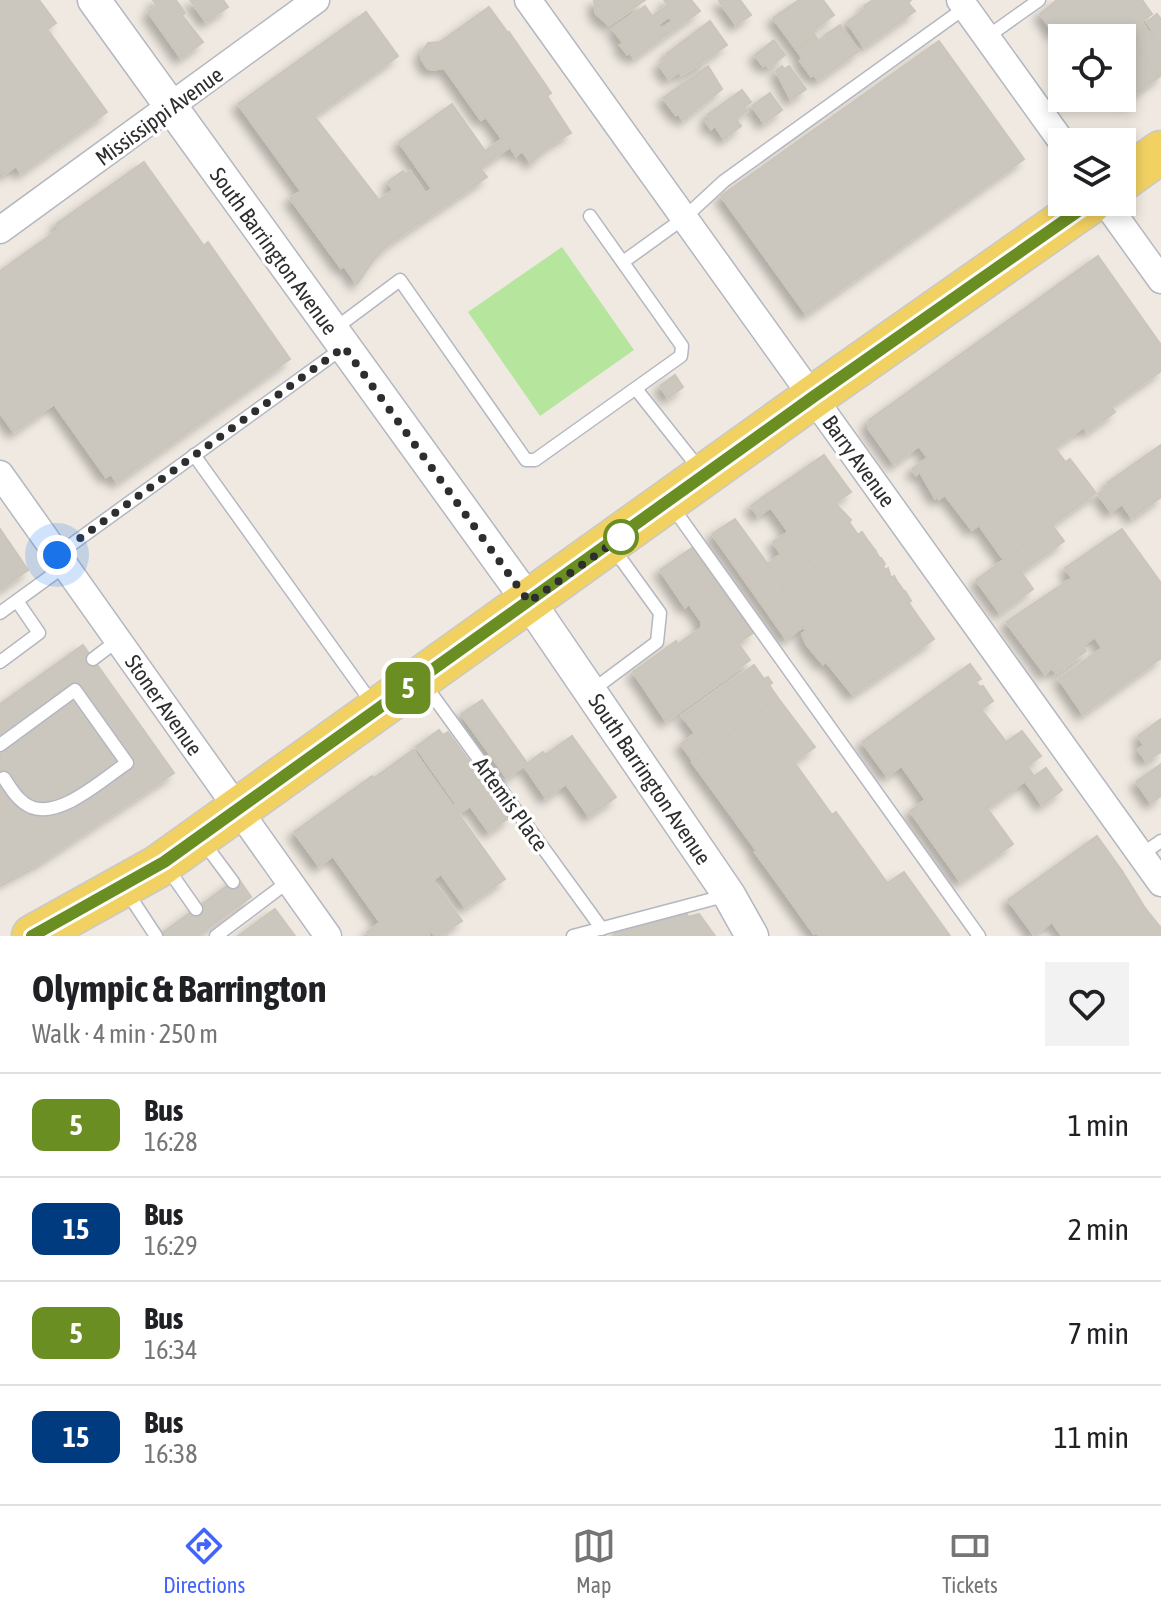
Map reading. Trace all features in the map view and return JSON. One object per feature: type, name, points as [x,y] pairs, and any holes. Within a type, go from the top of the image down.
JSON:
[{"type":"main road","points":[[1136,170],[1161,152]]},
{"type":"main road","points":[[33,936],[123,887],[199,838],[813,397],[1071,216]]},
{"type":"street","name":"South Barrington Avenue","points":[[94,0],[529,602],[729,895],[752,936]]},
{"type":"street","name":"Mississippi Avenue","points":[[0,230],[316,0]]},
{"type":"street","name":"Barry Avenue","points":[[528,0],[813,397],[1151,848],[1161,883]]},
{"type":"street","points":[[963,4],[1052,128]]},
{"type":"street","points":[[1115,216],[1161,280]]},
{"type":"street","name":"Stoner Avenue","points":[[0,474],[328,936]]},
{"type":"street","name":"South Barrington Avenue","points":[[729,895],[774,936]]},
{"type":"lane","points":[[987,37],[1039,0]]},
{"type":"lane","points":[[623,262],[684,218],[724,181],[963,4]]},
{"type":"lane","points":[[0,613],[338,339],[400,280],[526,460],[535,460],[681,356],[682,346],[590,216]]},
{"type":"lane","points":[[636,389],[705,476]]},
{"type":"lane","points":[[194,455],[377,710]]},
{"type":"lane","points":[[669,503],[979,936]]},
{"type":"lane","points":[[590,692],[657,642],[660,613],[610,545]]},
{"type":"lane","points":[[0,662],[39,633],[17,601]]},
{"type":"lane","points":[[93,659],[118,640]]},
{"type":"lane","name":"Artemis Place","points":[[421,679],[602,929]]},
{"type":"lane","points":[[0,745],[75,690],[127,763],[60,808],[31,807],[18,798],[4,778]]},
{"type":"lane","points":[[199,838],[233,882]]},
{"type":"lane","points":[[164,862],[196,909]]},
{"type":"lane","points":[[213,933],[250,904],[289,881]]},
{"type":"lane","points":[[123,887],[156,936]]},
{"type":"lane","points":[[573,936],[729,895]]},
{"type":"green space","points":[[562,247],[634,350],[540,416],[468,312]]},
{"type":"building","points":[[0,0],[39,0],[56,23],[0,63]]},
{"type":"building","points":[[153,0],[176,0],[185,13],[182,15],[203,42],[181,58],[148,12],[157,6]]},
{"type":"building","points":[[190,0],[223,0],[228,7],[206,22]]},
{"type":"building","points":[[594,0],[645,0],[609,25],[596,14]]},
{"type":"building","points":[[664,0],[691,0],[700,11],[634,58],[629,52],[627,54],[613,29],[645,6],[661,29],[672,21],[669,17],[660,23],[654,15],[668,5]]},
{"type":"building","points":[[721,0],[740,0],[751,15],[736,25]]},
{"type":"building","points":[[799,0],[823,0],[834,15],[819,26],[816,24],[818,27],[812,31],[815,35],[796,49],[773,18]]},
{"type":"building","points":[[873,0],[911,0],[908,3],[915,11],[864,47],[847,22]]},
{"type":"building","points":[[1057,0],[1142,0],[1152,14],[1136,25],[1048,25],[1040,14]]},
{"type":"building","points":[[489,7],[551,93],[547,96],[571,133],[550,145],[531,163],[522,151],[516,156],[510,147],[480,168],[487,177],[390,243],[357,284],[344,266],[341,268],[290,198],[301,191],[238,104],[366,12],[398,56],[314,116],[379,200],[393,190],[388,182],[403,171],[405,174],[410,171],[425,193],[432,189],[399,142],[452,104],[485,151],[502,139],[486,117],[481,120],[444,68],[427,68],[421,58],[428,43],[440,42]]},
{"type":"building","points":[[1157,14],[1161,19],[1159,77],[1136,46],[1136,29],[1143,24],[1154,40],[1147,22]]},
{"type":"building","points":[[710,21],[727,45],[695,67],[669,79],[659,65],[668,58],[666,54]]},
{"type":"building","points":[[840,25],[859,51],[818,80],[800,61],[802,58],[797,50],[816,37],[826,40],[825,35]]},
{"type":"building","points":[[47,29],[107,112],[21,173],[16,166],[3,175],[0,171],[0,63]]},
{"type":"building","points":[[774,40],[785,55],[769,67],[766,64],[763,66],[755,55]]},
{"type":"building","points":[[939,41],[1024,159],[806,314],[721,196]]},
{"type":"building","points":[[1136,46],[1159,77],[1136,93]]},
{"type":"building","points":[[708,66],[722,89],[683,120],[663,98]]},
{"type":"building","points":[[782,66],[784,69],[789,66],[806,89],[791,100],[776,71]]},
{"type":"building","points":[[742,90],[751,102],[744,107],[747,111],[736,119],[741,126],[724,139],[715,126],[711,129],[706,122],[710,119],[707,115]]},
{"type":"building","points":[[770,93],[782,110],[764,123],[752,106]]},
{"type":"building","points":[[144,162],[204,246],[208,242],[290,359],[117,482],[111,474],[106,477],[54,404],[14,432],[0,413],[0,271],[59,229],[56,224]]},
{"type":"building","points":[[1098,256],[1161,345],[1161,371],[1111,406],[1115,412],[1087,432],[1084,427],[1061,443],[985,337]]},
{"type":"building","points":[[985,337],[1023,390],[928,458],[919,446],[894,464],[868,428],[869,420]]},
{"type":"building","points":[[675,375],[683,387],[668,398],[660,386]]},
{"type":"building","points":[[1023,390],[1048,424],[939,499],[937,496],[935,498],[920,472],[916,475],[912,469]]},
{"type":"building","points":[[1048,424],[1061,443],[1055,448],[1066,463],[972,530],[945,495]]},
{"type":"building","points":[[1161,445],[1161,497],[1132,518],[1122,504],[1111,512],[1098,494],[1110,486],[1107,483]]},
{"type":"building","points":[[824,455],[851,492],[835,503],[851,520],[849,522],[858,535],[815,568],[763,497]]},
{"type":"building","points":[[1070,459],[1096,493],[1004,560],[979,525]]},
{"type":"building","points":[[763,497],[771,507],[758,516],[751,506]]},
{"type":"building","points":[[735,519],[786,589],[763,606],[712,534]]},
{"type":"building","points":[[1052,525],[1064,541],[1021,572],[1033,589],[1000,613],[976,580]]},
{"type":"building","points":[[0,529],[28,570],[0,590]]},
{"type":"building","points":[[1122,529],[1161,583],[1161,606],[1102,648],[1095,637],[1082,646],[1086,651],[1056,673],[1052,668],[1045,674],[1006,622],[1072,578],[1065,568]]},
{"type":"building","points":[[788,532],[815,568],[786,589],[768,564],[781,554],[773,542]]},
{"type":"building","points":[[862,532],[878,560],[881,558],[885,564],[885,570],[888,568],[891,578],[894,576],[902,593],[905,591],[910,605],[828,664],[826,661],[823,664],[806,644],[803,627],[786,639],[763,606]]},
{"type":"building","points":[[692,548],[753,633],[738,643],[750,660],[666,721],[633,672],[676,641],[678,644],[701,628],[701,621],[689,604],[685,607],[660,570]]},
{"type":"building","points":[[910,605],[934,639],[853,695],[828,664]]},
{"type":"building","points":[[1161,606],[1161,658],[1083,714],[1059,679]]},
{"type":"building","points":[[83,645],[174,773],[42,861],[0,883],[0,704]]},
{"type":"building","points":[[970,664],[981,679],[976,682],[983,686],[993,701],[887,776],[862,742]]},
{"type":"building","points":[[754,665],[764,679],[768,677],[772,683],[769,685],[778,698],[693,761],[681,744],[695,733],[682,716]]},
{"type":"building","points":[[778,698],[815,747],[794,762],[832,815],[766,867],[692,762]]},
{"type":"building","points":[[482,700],[527,763],[507,778],[461,714]]},
{"type":"building","points":[[981,709],[1007,743],[926,800],[901,765]]},
{"type":"building","points":[[1161,719],[1161,752],[1146,761],[1138,750],[1144,745],[1138,736]]},
{"type":"building","points":[[439,730],[443,735],[448,732],[510,817],[489,832],[470,806],[460,813],[416,747]]},
{"type":"building","points":[[1022,731],[1041,756],[1027,766],[1033,775],[935,846],[910,811]]},
{"type":"building","points":[[572,736],[616,797],[589,816],[545,755]]},
{"type":"building","points":[[413,750],[505,879],[465,907],[441,874],[433,880],[435,883],[380,922],[333,856],[319,866],[294,832]]},
{"type":"building","points":[[543,752],[566,784],[546,798],[524,766]]},
{"type":"building","points":[[1161,764],[1161,796],[1151,803],[1136,782]]},
{"type":"building","points":[[1046,768],[1062,790],[1042,805],[1026,782]]},
{"type":"building","points":[[987,808],[1013,844],[960,881],[935,846]]},
{"type":"building","points":[[836,812],[888,884],[814,934],[766,867]]},
{"type":"building","points":[[1097,836],[1122,871],[1034,935],[1008,900]]},
{"type":"building","points":[[1122,871],[1145,908],[1106,936],[1062,936],[1052,922]]},
{"type":"building","points":[[904,872],[950,936],[819,936],[816,932]]},
{"type":"building","points":[[238,878],[251,897],[197,936],[158,936]]},
{"type":"building","points":[[435,883],[462,921],[439,936],[431,931],[428,933],[430,936],[370,936],[367,932]]},
{"type":"building","points":[[1145,908],[1161,928],[1161,936],[1106,936]]},
{"type":"building","points":[[275,909],[295,936],[238,936]]},
{"type":"building","points":[[687,914],[688,917],[699,914],[715,936],[614,936],[614,932]]},
{"type":"bus line","name":"5","points":[[32,936],[164,862],[1071,216]]},
{"type":"route","points":[[57,555],[344,347],[529,602],[630,531],[621,537]]}]
